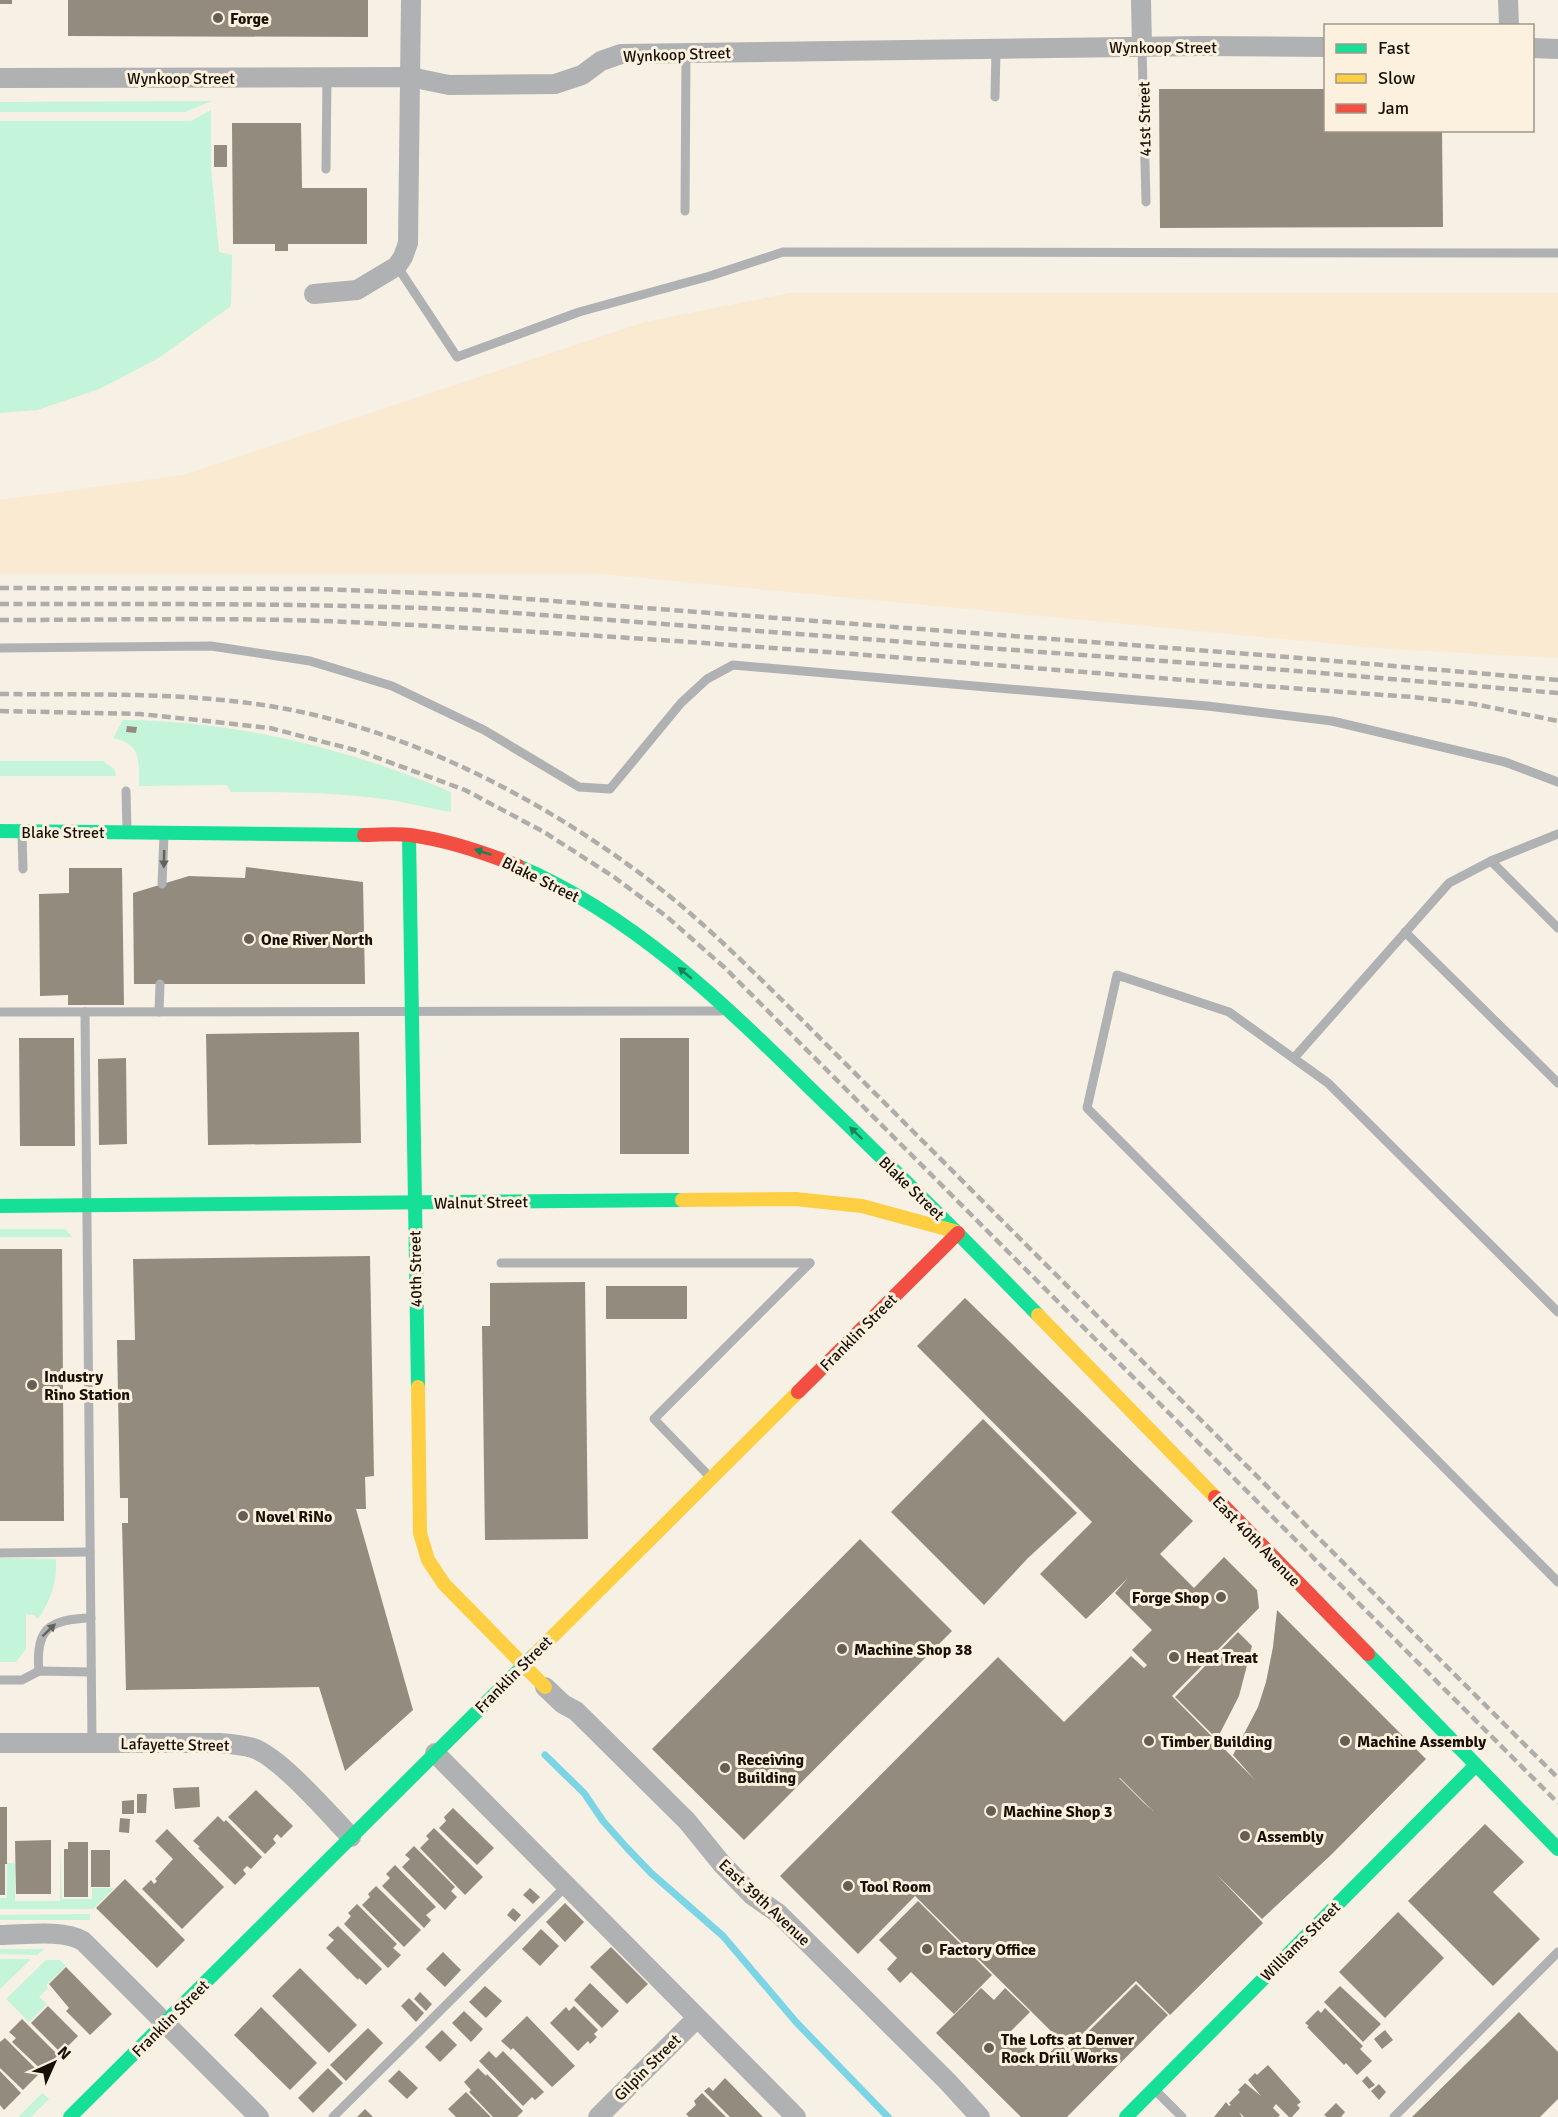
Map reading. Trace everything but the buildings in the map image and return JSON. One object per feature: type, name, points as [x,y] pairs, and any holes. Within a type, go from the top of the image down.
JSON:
[{"type":"street","points":[[314,294],[357,291],[397,266],[404,257],[408,243],[411,0]]},
{"type":"street","name":"41st Street","points":[[1141,0],[1142,47]]},
{"type":"street","points":[[1508,0],[1509,24]]},
{"type":"street","name":"Wynkoop Street","points":[[0,78],[410,77],[449,85],[555,84],[582,75],[601,61],[621,54],[1142,47],[1324,47]]},
{"type":"street","points":[[1534,48],[1558,49]]},
{"type":"street","name":"Blake Street","points":[[0,831],[410,835],[447,842],[485,853],[568,890],[629,929],[730,1011],[958,1233]]},
{"type":"street","name":"40th Street","points":[[410,835],[420,1533],[428,1560],[444,1584],[523,1664]]},
{"type":"street","name":"Walnut Street","points":[[0,1206],[795,1199],[862,1206],[958,1233]]},
{"type":"street","name":"Franklin Street","points":[[70,2117],[958,1233]]},
{"type":"street","name":"East 40th Avenue","points":[[958,1233],[1558,1849]]},
{"type":"street","name":"East 39th Avenue","points":[[523,1664],[562,1704],[576,1711],[687,1821],[722,1864],[753,1895],[779,1914],[947,2080],[980,2117]]},
{"type":"street","name":"Lafayette Street","points":[[0,1743],[220,1743],[255,1749],[282,1767],[351,1837]]},
{"type":"street","points":[[435,1753],[796,2117]]},
{"type":"street","name":"Williams Street","points":[[1126,2117],[1475,1766]]},
{"type":"street","points":[[0,1935],[76,1937],[89,1947],[259,2117]]},
{"type":"street","name":"Gilpin Street","points":[[598,2117],[697,2018]]},
{"type":"lane","name":"41st Street","points":[[1142,47],[1146,202]]},
{"type":"lane","points":[[995,98],[996,49]]},
{"type":"lane","points":[[685,211],[686,52]]},
{"type":"lane","points":[[326,169],[327,77]]},
{"type":"lane","points":[[397,266],[457,357],[579,312],[710,276],[783,252],[1558,253]]},
{"type":"lane","points":[[0,648],[211,646],[310,661],[392,686],[484,730],[579,787],[610,789],[681,703],[707,679],[733,665],[1207,706],[1332,721],[1505,762],[1558,782]]},
{"type":"lane","points":[[126,791],[127,832]]},
{"type":"lane","points":[[22,831],[23,869]]},
{"type":"lane","points":[[162,884],[164,833]]},
{"type":"lane","points":[[1294,1058],[1449,883],[1491,861],[1558,834]]},
{"type":"lane","points":[[1491,861],[1558,928]]},
{"type":"lane","points":[[1405,932],[1558,1083]]},
{"type":"lane","points":[[1558,1312],[1328,1083],[1229,1012],[1117,975],[1087,1107],[1558,1582]]},
{"type":"lane","points":[[159,1012],[160,984]]},
{"type":"lane","points":[[0,1012],[730,1011]]},
{"type":"lane","points":[[85,1012],[92,1743]]},
{"type":"lane","points":[[501,1263],[810,1263],[654,1419],[711,1478]]},
{"type":"lane","points":[[0,1553],[90,1551]]},
{"type":"lane","points":[[39,1671],[37,1650],[43,1633],[56,1623],[73,1618],[91,1618]]},
{"type":"lane","points":[[0,1680],[22,1680],[39,1671],[91,1672]]},
{"type":"lane","points":[[333,2117],[567,1885]]},
{"type":"lane","points":[[1394,2117],[1558,1952]]},
{"type":"lane","points":[[1154,2088],[1182,2117]]},
{"type":"shaded area","points":[[790,293],[1558,293],[1558,658],[1389,649],[600,574],[0,574],[0,500],[183,475],[645,322]]},
{"type":"green space","points":[[212,101],[185,112],[0,112],[0,102]]},
{"type":"green space","points":[[211,110],[211,167],[219,252],[232,255],[231,306],[157,359],[99,389],[37,410],[0,413],[0,121],[191,121]]},
{"type":"green space","points":[[123,720],[207,725],[331,750],[412,776],[451,792],[451,812],[391,800],[345,795],[231,792],[227,785],[139,786],[138,762],[134,749],[113,738]]},
{"type":"green space","points":[[0,761],[103,761],[114,769],[116,776],[0,776]]},
{"type":"green space","points":[[0,1229],[65,1229],[72,1237],[0,1237]]},
{"type":"green space","points":[[0,1558],[56,1559],[50,1598],[38,1619],[34,1615],[26,1614],[26,1649],[16,1662],[0,1662]]},
{"type":"green space","points":[[60,1848],[62,1899],[92,1899],[92,1888],[114,1888],[93,1909],[0,1909],[0,1898],[7,1898],[7,1863],[15,1863],[15,1901],[60,1901]]},
{"type":"green space","points":[[90,1914],[90,1920],[0,1920],[0,1915]]},
{"type":"green space","points":[[0,1949],[44,1949],[37,1955],[0,1954]]},
{"type":"green space","points":[[0,1959],[31,1959],[0,1989]]},
{"type":"green space","points":[[46,1960],[60,1960],[66,1966],[46,1985],[48,1988],[39,1997],[47,2004],[29,2022],[6,1999]]},
{"type":"green space","points":[[42,2093],[49,2099],[31,2117],[18,2117]]},
{"type":"waterway","points":[[545,1755],[584,1793],[603,1821],[651,1873],[723,1936],[796,2022],[888,2117]]},
{"type":"railway","points":[[0,588],[318,589],[475,595],[1288,657],[1558,680]]},
{"type":"railway","points":[[0,604],[296,605],[474,610],[1285,670],[1558,693]]},
{"type":"railway","points":[[0,620],[305,620],[615,637],[1413,697],[1474,704],[1558,721]]},
{"type":"railway","points":[[0,694],[198,698],[263,705],[316,715],[368,730],[471,771],[521,797],[615,855],[690,914],[782,1000],[1558,1778]]},
{"type":"railway","points":[[0,711],[140,714],[270,728],[359,751],[465,790],[544,832],[614,877],[666,916],[725,968],[1558,1803]]},
{"type":"traffic: fast","points":[[0,831],[364,835]]},
{"type":"traffic: fast","points":[[409,835],[418,1387]]},
{"type":"traffic: fast","points":[[518,866],[560,886],[601,910],[640,937],[713,997],[872,1148],[1038,1315]]},
{"type":"traffic: fast","points":[[0,1206],[682,1200]]},
{"type":"traffic: fast","points":[[70,2117],[535,1654]]},
{"type":"traffic: fast","points":[[1368,1654],[1558,1849]]},
{"type":"traffic: fast","points":[[1126,2117],[1475,1766]]},
{"type":"traffic: slow","points":[[682,1200],[795,1199],[862,1206],[954,1231]]},
{"type":"traffic: slow","points":[[1038,1315],[1215,1497]]},
{"type":"traffic: slow","points":[[418,1387],[420,1533],[428,1560],[444,1584],[545,1687]]},
{"type":"traffic: slow","points":[[535,1654],[798,1392]]},
{"type":"traffic: jam","points":[[364,835],[404,834],[424,837],[478,851],[518,866]]},
{"type":"traffic: jam","points":[[798,1392],[958,1233]]},
{"type":"traffic: jam","points":[[1215,1497],[1368,1654]]},
{"type":"place","name":"Forge","points":[[218,18]]},
{"type":"place","name":"One River North","points":[[249,939]]},
{"type":"place","name":"Industry Rino Station","points":[[32,1385]]},
{"type":"place","name":"Novel RiNo","points":[[243,1516]]},
{"type":"place","name":"Forge Shop","points":[[1221,1597]]},
{"type":"place","name":"Machine Shop 38","points":[[842,1649]]},
{"type":"place","name":"Heat Treat","points":[[1174,1657]]},
{"type":"place","name":"Timber Building","points":[[1149,1741]]},
{"type":"place","name":"Machine Assembly","points":[[1345,1741]]},
{"type":"place","name":"Receiving Building","points":[[725,1768]]},
{"type":"place","name":"Machine Shop 3","points":[[991,1811]]},
{"type":"place","name":"Assembly","points":[[1245,1836]]},
{"type":"place","name":"Tool Room","points":[[848,1886]]},
{"type":"place","name":"Factory Office","points":[[927,1949]]},
{"type":"place","name":"The Lofts at Denver Rock Drill Works","points":[[989,2048]]}]
